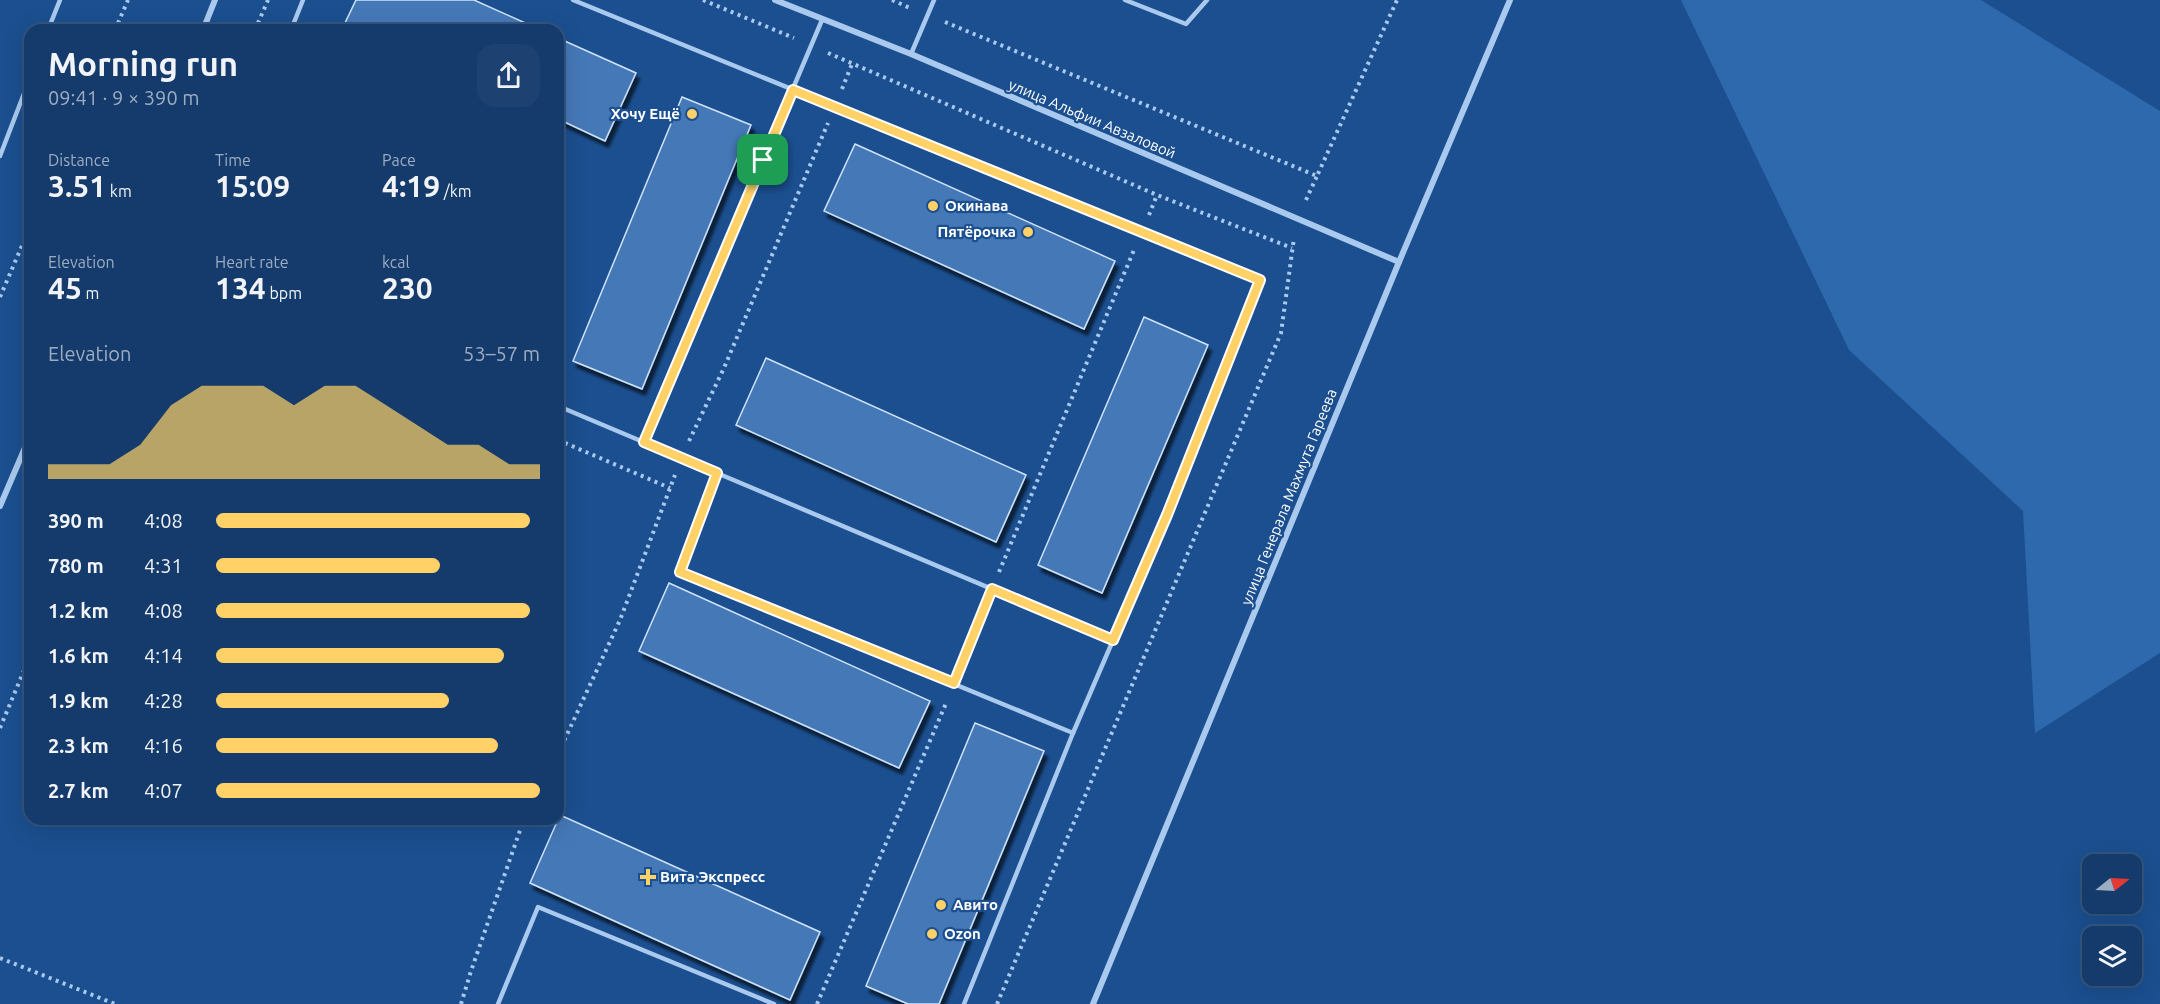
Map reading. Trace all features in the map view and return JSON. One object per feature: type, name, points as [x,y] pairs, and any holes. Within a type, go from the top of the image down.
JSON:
[{"type":"street","points":[[204,24],[214,0]]},
{"type":"street","name":"улица Альфии Авзаловой","points":[[775,0],[911,54],[1399,262]]},
{"type":"street","name":"улица Генерала Махмута Гареева","points":[[1093,1004],[1399,262],[1510,0]]},
{"type":"street","points":[[0,506],[24,450]]},
{"type":"lane","points":[[50,24],[60,0]]},
{"type":"lane","points":[[293,24],[303,0]]},
{"type":"lane","points":[[573,0],[1260,280],[1167,515],[1073,733],[964,1004]]},
{"type":"lane","points":[[911,54],[934,0]]},
{"type":"lane","points":[[1125,0],[1186,24],[1207,0]]},
{"type":"lane","points":[[644,442],[822,20]]},
{"type":"lane","points":[[0,156],[24,94]]},
{"type":"lane","points":[[564,409],[1113,640]]},
{"type":"lane","points":[[717,473],[680,572],[1073,733]]},
{"type":"lane","points":[[498,1004],[538,907],[774,1004]]},
{"type":"path","points":[[118,24],[128,0]]},
{"type":"path","points":[[258,24],[268,0]]},
{"type":"path","points":[[703,0],[1157,195],[1292,248]]},
{"type":"path","points":[[892,0],[1317,176],[1397,0]]},
{"type":"path","points":[[564,741],[620,620],[681,457],[724,368],[852,64]]},
{"type":"path","points":[[817,1004],[1142,232]]},
{"type":"path","points":[[0,297],[24,241]]},
{"type":"path","points":[[997,1004],[1274,351],[1281,333],[1288,266]]},
{"type":"path","points":[[564,443],[670,488]]},
{"type":"path","points":[[0,728],[24,670]]},
{"type":"path","points":[[461,1004],[522,825]]},
{"type":"path","points":[[0,958],[115,1004]]},
{"type":"shaded area","points":[[1681,0],[1981,0],[2160,111],[2160,653],[2035,733],[2023,511],[1849,350]]},
{"type":"building","points":[[356,0],[474,0],[528,24],[347,24],[345,23]]},
{"type":"building","points":[[564,41],[636,73],[605,141],[564,122]]},
{"type":"building","points":[[682,97],[751,125],[642,389],[573,361]]},
{"type":"building","points":[[855,144],[1115,261],[1084,329],[824,211]]},
{"type":"building","points":[[1144,317],[1208,345],[1102,593],[1038,565]]},
{"type":"building","points":[[766,358],[1026,475],[996,542],[736,425]]},
{"type":"building","points":[[669,583],[930,701],[899,768],[639,651]]},
{"type":"building","points":[[975,723],[1044,751],[939,1004],[908,1004],[866,986]]},
{"type":"building","points":[[564,817],[820,932],[790,1000],[530,883],[556,825],[564,825]]},
{"type":"place","name":"Хочу Ещё","points":[[692,114]]},
{"type":"place","name":"Окинава","points":[[933,206]]},
{"type":"place","name":"Пятёрочка","points":[[1028,232]]},
{"type":"place","name":"Вита Экспресс","points":[[648,877]]},
{"type":"place","name":"Авито","points":[[941,905]]},
{"type":"place","name":"Ozon","points":[[932,934]]},
{"type":"route","points":[[793,90],[1260,280],[1167,515],[1113,640],[992,589],[954,683],[680,572],[717,473],[644,442],[763,160],[793,90]]}]
